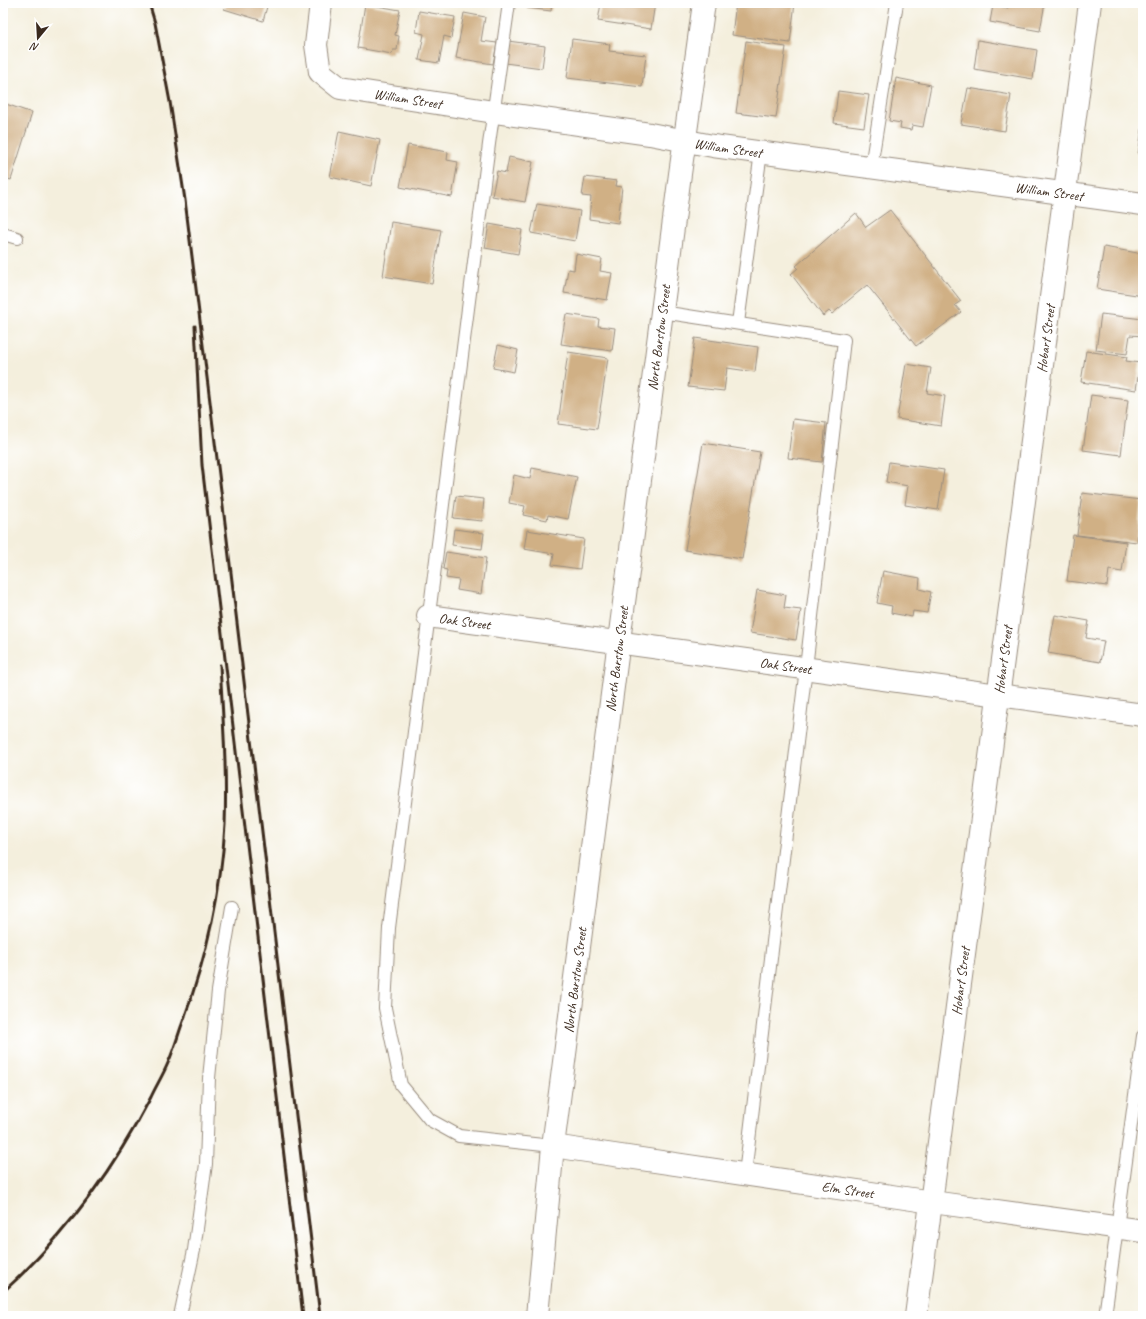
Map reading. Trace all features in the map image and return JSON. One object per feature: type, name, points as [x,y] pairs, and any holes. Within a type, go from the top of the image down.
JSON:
[{"type":"street","name":"William Street","points":[[321,3],[316,45],[320,72],[340,88],[761,152],[1143,204]]},
{"type":"street","name":"North Barstow Street","points":[[537,1316],[553,1146],[684,140],[704,3]]},
{"type":"street","name":"Hobart Street","points":[[916,1316],[1090,3]]},
{"type":"street","name":"Oak Street","points":[[428,616],[1143,715]]},
{"type":"street","name":"Elm Street","points":[[553,1146],[932,1202],[1143,1231]]},
{"type":"lane","points":[[509,3],[428,616],[389,928],[385,1008],[401,1085],[430,1120],[459,1136],[553,1146]]},
{"type":"lane","points":[[871,167],[897,3]]},
{"type":"lane","points":[[738,323],[761,152]]},
{"type":"lane","points":[[3,234],[17,238]]},
{"type":"lane","points":[[662,312],[844,340],[745,1174]]},
{"type":"lane","points":[[180,1316],[194,1250],[204,1180],[206,1164],[209,1078],[218,991],[232,907]]},
{"type":"lane","points":[[1105,1316],[1143,1036]]},
{"type":"building","points":[[226,3],[268,3],[263,21],[224,9]]},
{"type":"building","points":[[528,3],[552,3],[551,11],[527,8]]},
{"type":"building","points":[[601,3],[655,3],[651,29],[598,21]]},
{"type":"building","points":[[736,3],[795,3],[790,43],[732,35]]},
{"type":"building","points":[[1009,3],[1045,3],[1040,31],[990,22],[993,5],[1008,8]]},
{"type":"building","points":[[365,4],[400,10],[395,35],[399,36],[397,50],[393,50],[392,54],[358,48]]},
{"type":"building","points":[[419,11],[455,17],[451,38],[444,36],[439,63],[419,60],[424,34],[416,32]]},
{"type":"building","points":[[464,13],[485,17],[481,41],[497,43],[493,64],[456,58]]},
{"type":"building","points":[[572,39],[610,44],[609,51],[646,55],[642,87],[567,78]]},
{"type":"building","points":[[978,40],[1037,50],[1033,79],[974,69]]},
{"type":"building","points":[[508,41],[545,46],[542,68],[505,63]]},
{"type":"building","points":[[746,41],[786,47],[776,118],[736,113]]},
{"type":"building","points":[[896,78],[931,85],[923,127],[912,125],[911,130],[900,128],[901,123],[889,121]]},
{"type":"building","points":[[968,88],[1011,95],[1005,131],[961,124]]},
{"type":"building","points":[[838,91],[869,95],[864,127],[834,123]]},
{"type":"building","points":[[3,103],[32,113],[11,180],[3,177]]},
{"type":"building","points":[[1143,129],[1143,155],[1138,154]]},
{"type":"building","points":[[339,131],[380,140],[371,186],[330,177]]},
{"type":"building","points":[[408,145],[448,152],[447,160],[458,162],[452,197],[400,187]]},
{"type":"building","points":[[509,157],[533,162],[525,202],[492,196],[497,171],[506,173]]},
{"type":"building","points":[[585,177],[617,181],[616,186],[622,187],[618,223],[589,219],[591,197],[582,196]]},
{"type":"building","points":[[537,204],[580,211],[575,241],[531,233]]},
{"type":"building","points":[[890,210],[961,301],[955,305],[961,312],[916,346],[867,285],[832,314],[829,311],[823,316],[791,274],[798,268],[796,266],[856,213],[866,227]]},
{"type":"building","points":[[391,222],[441,230],[432,284],[383,276]]},
{"type":"building","points":[[489,224],[522,230],[518,254],[485,248]]},
{"type":"building","points":[[1104,247],[1143,254],[1143,296],[1097,289]]},
{"type":"building","points":[[576,254],[602,259],[600,271],[612,273],[607,300],[564,293],[568,269],[574,270]]},
{"type":"building","points":[[566,314],[599,319],[598,326],[615,328],[612,351],[561,344]]},
{"type":"building","points":[[1101,314],[1143,319],[1143,336],[1130,335],[1127,354],[1096,350]]},
{"type":"building","points":[[695,338],[758,347],[755,372],[727,368],[724,391],[688,387]]},
{"type":"building","points":[[498,345],[518,350],[514,372],[493,368]]},
{"type":"building","points":[[1086,351],[1127,357],[1126,361],[1140,363],[1136,390],[1081,382]]},
{"type":"building","points":[[568,352],[608,358],[597,429],[558,424]]},
{"type":"building","points":[[906,364],[931,368],[927,393],[945,396],[941,426],[897,419]]},
{"type":"building","points":[[1091,395],[1128,400],[1121,455],[1083,450]]},
{"type":"building","points":[[793,419],[826,423],[822,462],[788,458]]},
{"type":"building","points":[[703,443],[760,452],[742,559],[685,550]]},
{"type":"building","points":[[889,462],[944,470],[938,510],[905,505],[908,486],[886,482]]},
{"type":"building","points":[[532,468],[577,477],[568,519],[548,515],[547,520],[523,515],[525,506],[509,503],[514,475],[530,479]]},
{"type":"building","points":[[1082,493],[1141,500],[1137,542],[1077,535]]},
{"type":"building","points":[[456,496],[484,499],[482,521],[453,518]]},
{"type":"building","points":[[454,529],[484,533],[482,549],[452,545]]},
{"type":"building","points":[[527,530],[584,539],[580,569],[552,565],[554,554],[524,549]]},
{"type":"building","points":[[1073,535],[1126,542],[1122,572],[1109,570],[1107,586],[1067,581]]},
{"type":"building","points":[[446,552],[486,558],[481,594],[457,590],[459,580],[446,578],[447,570],[443,569]]},
{"type":"building","points":[[883,571],[920,578],[919,589],[931,592],[927,613],[913,611],[912,617],[891,613],[892,606],[877,603]]},
{"type":"building","points":[[757,590],[786,595],[784,608],[801,610],[796,640],[750,633]]},
{"type":"building","points":[[1055,615],[1089,621],[1086,638],[1104,641],[1100,662],[1048,653]]},
{"type":"railway","points":[[149,3],[155,23],[170,102],[185,200],[320,1316]]},
{"type":"railway","points":[[195,326],[202,465],[303,1316]]},
{"type":"railway","points":[[3,1292],[47,1249],[104,1176],[136,1124],[166,1067],[190,1003],[216,902],[223,851],[225,825],[225,785],[220,665]]}]
